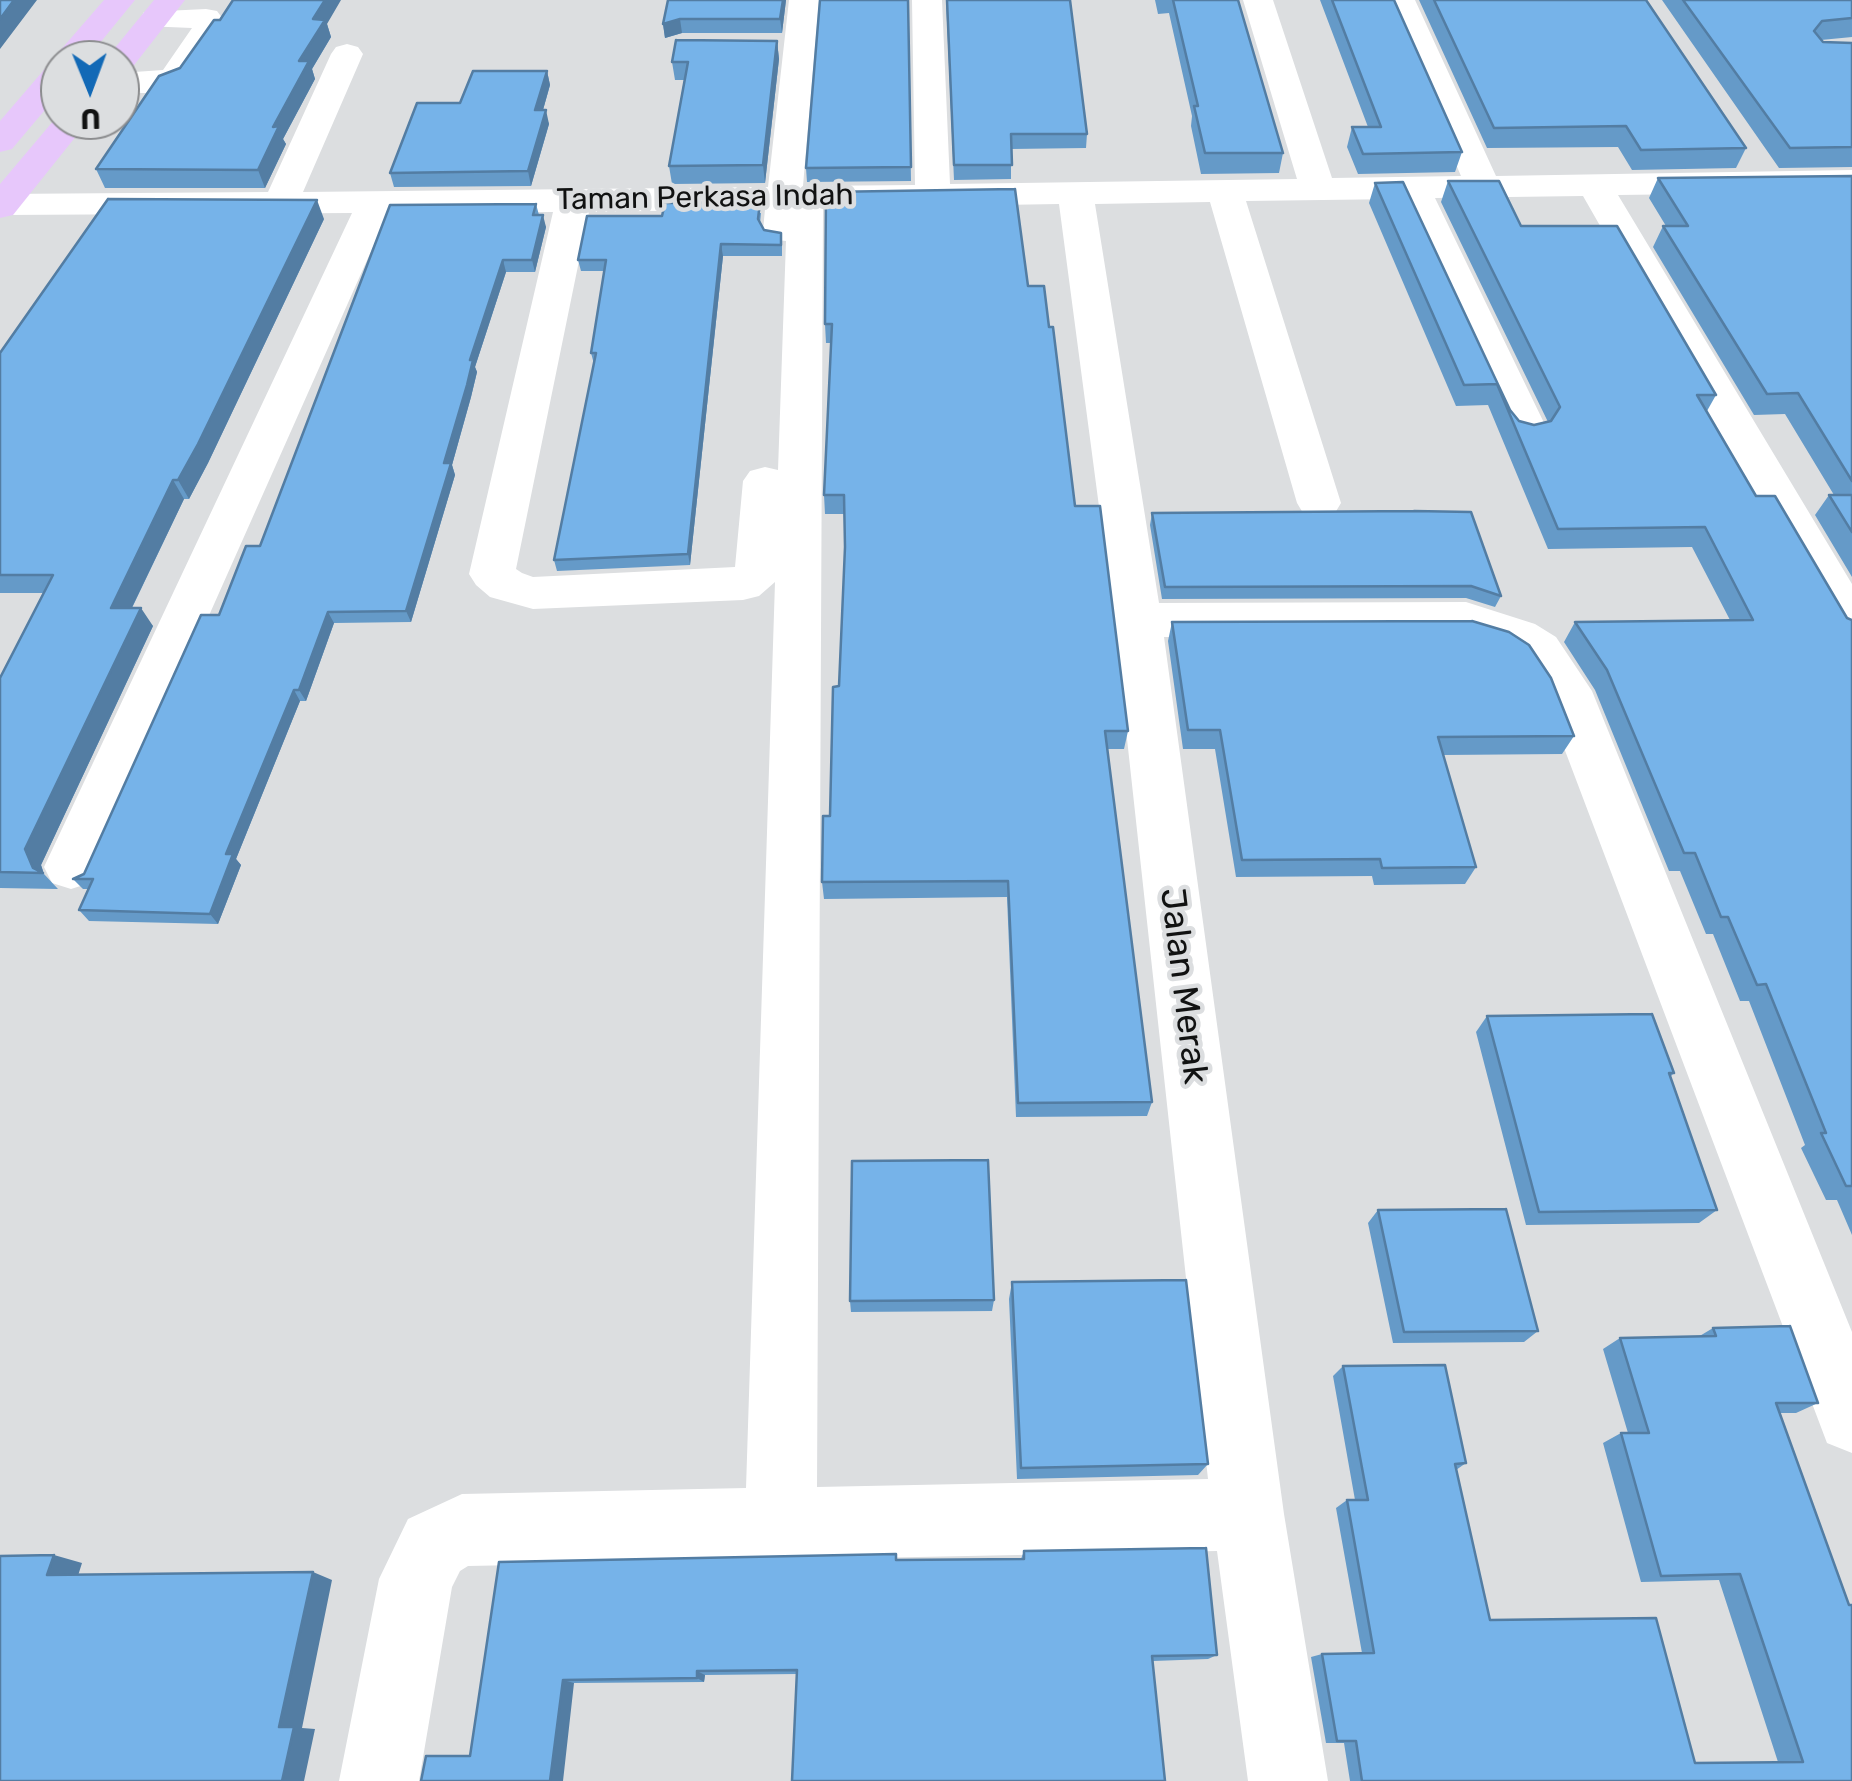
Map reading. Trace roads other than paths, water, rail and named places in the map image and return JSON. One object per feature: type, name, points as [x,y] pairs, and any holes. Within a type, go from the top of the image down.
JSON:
[{"type":"highway","points":[[86,40],[120,0]]},
{"type":"highway","points":[[138,40],[162,10]]},
{"type":"highway","points":[[0,142],[40,95]]},
{"type":"highway","points":[[1,206],[55,140]]},
{"type":"street","points":[[781,1523],[794,197],[804,0]]},
{"type":"street","points":[[927,0],[933,194]]},
{"type":"street","points":[[1258,0],[1318,189]]},
{"type":"street","points":[[1400,0],[1482,185]]},
{"type":"street","points":[[140,83],[174,78],[211,23],[206,18],[162,10]]},
{"type":"street","points":[[762,46],[802,46]]},
{"type":"street","points":[[280,204],[347,54]]},
{"type":"street","points":[[482,166],[491,172],[494,201]]},
{"type":"street","points":[[296,167],[333,167]]},
{"type":"street","name":"Taman Perkasa Indah","points":[[1,206],[1412,188],[1594,184],[1758,170],[1852,181]]},
{"type":"street","points":[[1594,184],[1852,624]]},
{"type":"street","points":[[1412,188],[1526,429]]},
{"type":"street","points":[[1226,191],[1319,503]]},
{"type":"street","name":"Jalan Merak","points":[[1074,192],[1138,620],[1248,1514],[1288,1781]]},
{"type":"street","points":[[573,201],[492,574],[506,585],[532,593],[742,584],[756,575],[794,197]]},
{"type":"street","points":[[71,867],[375,202]]},
{"type":"street","points":[[1138,620],[1466,618],[1518,636],[1539,649],[1568,692],[1852,1418]]},
{"type":"street","points":[[380,1781],[416,1579],[434,1545],[462,1530],[1248,1514]]}]
